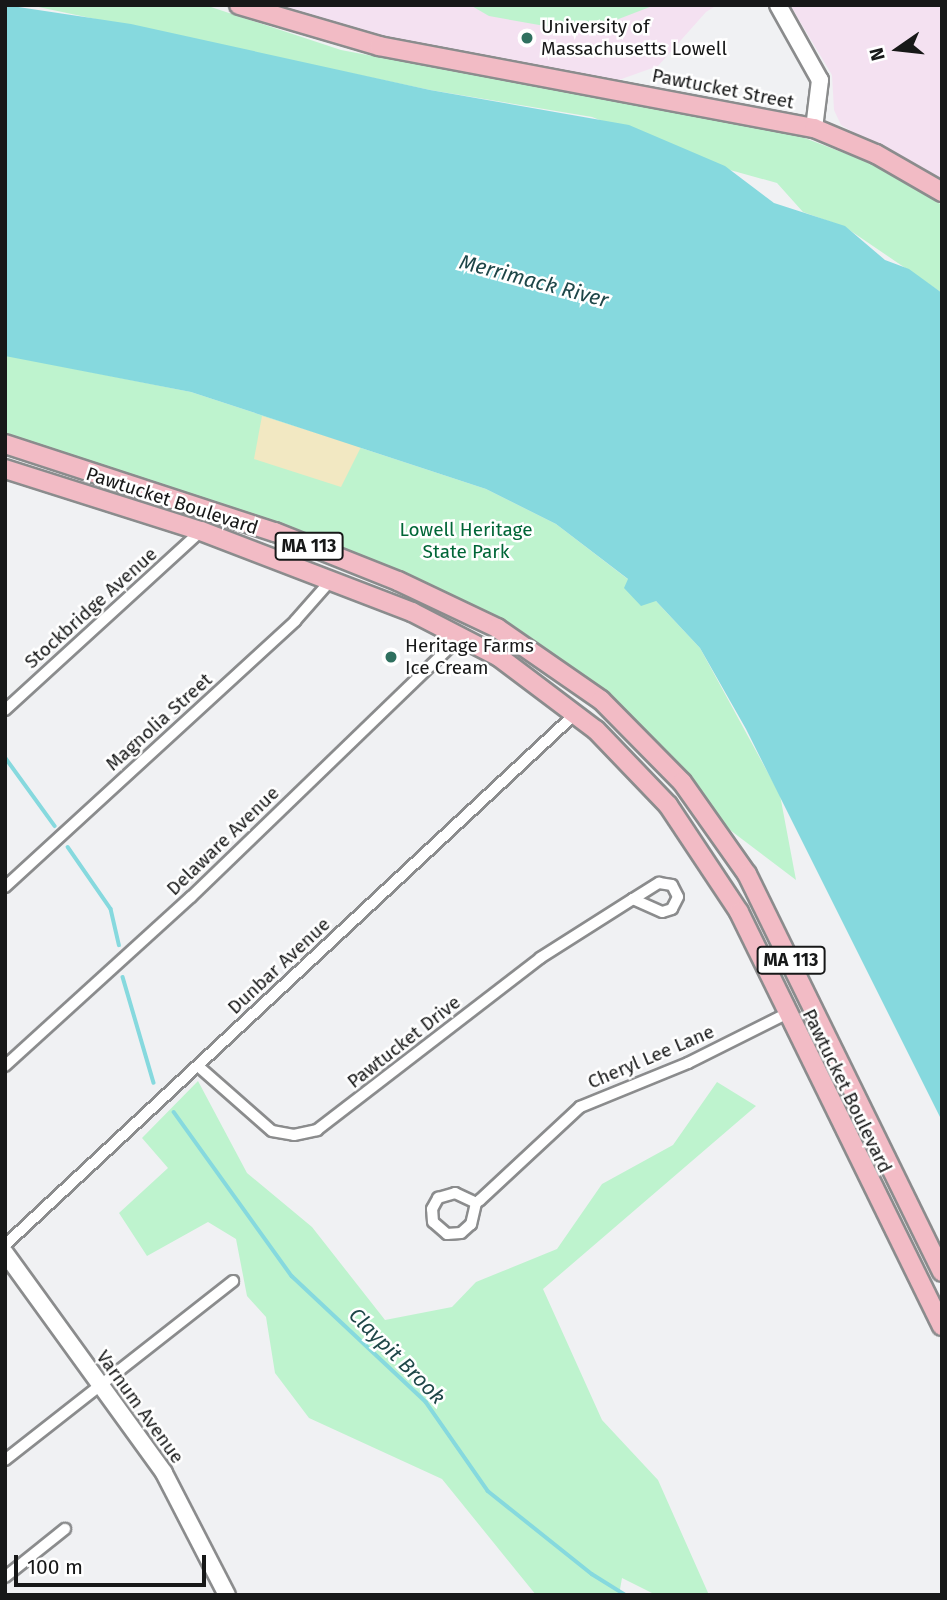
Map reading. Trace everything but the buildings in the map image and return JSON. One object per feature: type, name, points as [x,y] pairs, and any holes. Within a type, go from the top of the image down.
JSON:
[{"type":"main road","name":"Pawtucket Street","points":[[239,5],[379,46],[814,128],[876,154],[942,192]]},
{"type":"main road","points":[[778,5],[820,80],[814,128]]},
{"type":"main road","name":"Pawtucket Boulevard","points":[[5,444],[275,532],[398,581],[497,628],[601,700],[682,782],[747,874],[942,1272]]},
{"type":"main road","name":"Pawtucket Boulevard","points":[[5,469],[201,531],[332,579],[461,636],[535,681],[576,713],[650,783],[690,833],[739,912],[786,1014],[942,1326]]},
{"type":"main road","name":"Varnum Avenue","points":[[5,1253],[97,1384],[164,1473],[227,1595]]},
{"type":"street","name":"Stockbridge Avenue","points":[[5,710],[201,531]]},
{"type":"street","name":"Magnolia Street","points":[[5,887],[295,621],[332,579]]},
{"type":"street","name":"Delaware Avenue","points":[[5,1066],[191,897],[461,636]]},
{"type":"street","name":"Dunbar Avenue","points":[[5,1245],[576,713]]},
{"type":"street","name":"Pawtucket Drive","points":[[198,1066],[272,1131],[295,1135],[317,1130],[530,965],[633,899]]},
{"type":"street","name":"Cheryl Lee Lane","points":[[476,1203],[459,1194],[442,1195],[432,1209],[433,1222],[447,1234],[461,1233],[471,1224],[476,1203],[580,1107],[681,1067],[786,1014]]},
{"type":"street","points":[[5,1460],[97,1384],[233,1281]]},
{"type":"street","points":[[5,1577],[65,1529]]},
{"type":"shaded area","name":"University of Massachusetts Lowell","points":[[270,5],[717,5],[706,12],[658,66],[616,81],[398,45]]},
{"type":"shaded area","points":[[790,5],[942,5],[942,184],[841,125],[834,110],[832,75]]},
{"type":"green space","points":[[29,5],[205,5],[341,50],[802,137],[881,167],[942,205],[942,293],[845,227],[803,212],[777,183],[730,170],[592,117],[430,90]]},
{"type":"green space","points":[[470,5],[655,5],[603,25],[562,29],[489,16]]},
{"type":"green space","name":"Lowell Heritage State Park","points":[[5,355],[191,392],[486,489],[556,524],[655,600],[700,648],[780,795],[796,880],[730,830],[671,758],[617,703],[516,627],[409,575],[299,531],[5,434]]},
{"type":"green space","points":[[198,1081],[247,1173],[312,1227],[385,1320],[452,1307],[476,1282],[557,1249],[602,1184],[673,1145],[717,1082],[756,1106],[543,1289],[602,1420],[658,1480],[709,1595],[656,1595],[622,1578],[619,1595],[536,1595],[442,1479],[309,1418],[275,1373],[266,1317],[247,1296],[236,1239],[208,1222],[147,1256],[119,1213],[168,1168],[142,1138]]},
{"type":"sand","points":[[262,416],[361,447],[341,487],[254,459]]},
{"type":"water","name":"Merrimack River","points":[[5,5],[131,24],[430,90],[629,125],[725,166],[774,203],[845,226],[885,260],[909,269],[942,293],[942,1121],[746,729],[700,648],[656,601],[641,606],[624,588],[628,579],[556,524],[486,489],[191,392],[5,356]]},
{"type":"waterway","name":"Claypit Brook","points":[[5,757],[55,826]]},
{"type":"waterway","name":"Claypit Brook","points":[[68,847],[111,909],[119,945]]},
{"type":"waterway","name":"Claypit Brook","points":[[123,977],[154,1083]]},
{"type":"waterway","name":"Claypit Brook","points":[[174,1112],[292,1276],[426,1402],[488,1491],[592,1574],[626,1595]]},
{"type":"place","name":"University of Massachusetts Lowell","points":[[527,38]]},
{"type":"place","name":"Heritage Farms Ice Cream","points":[[391,657]]}]
